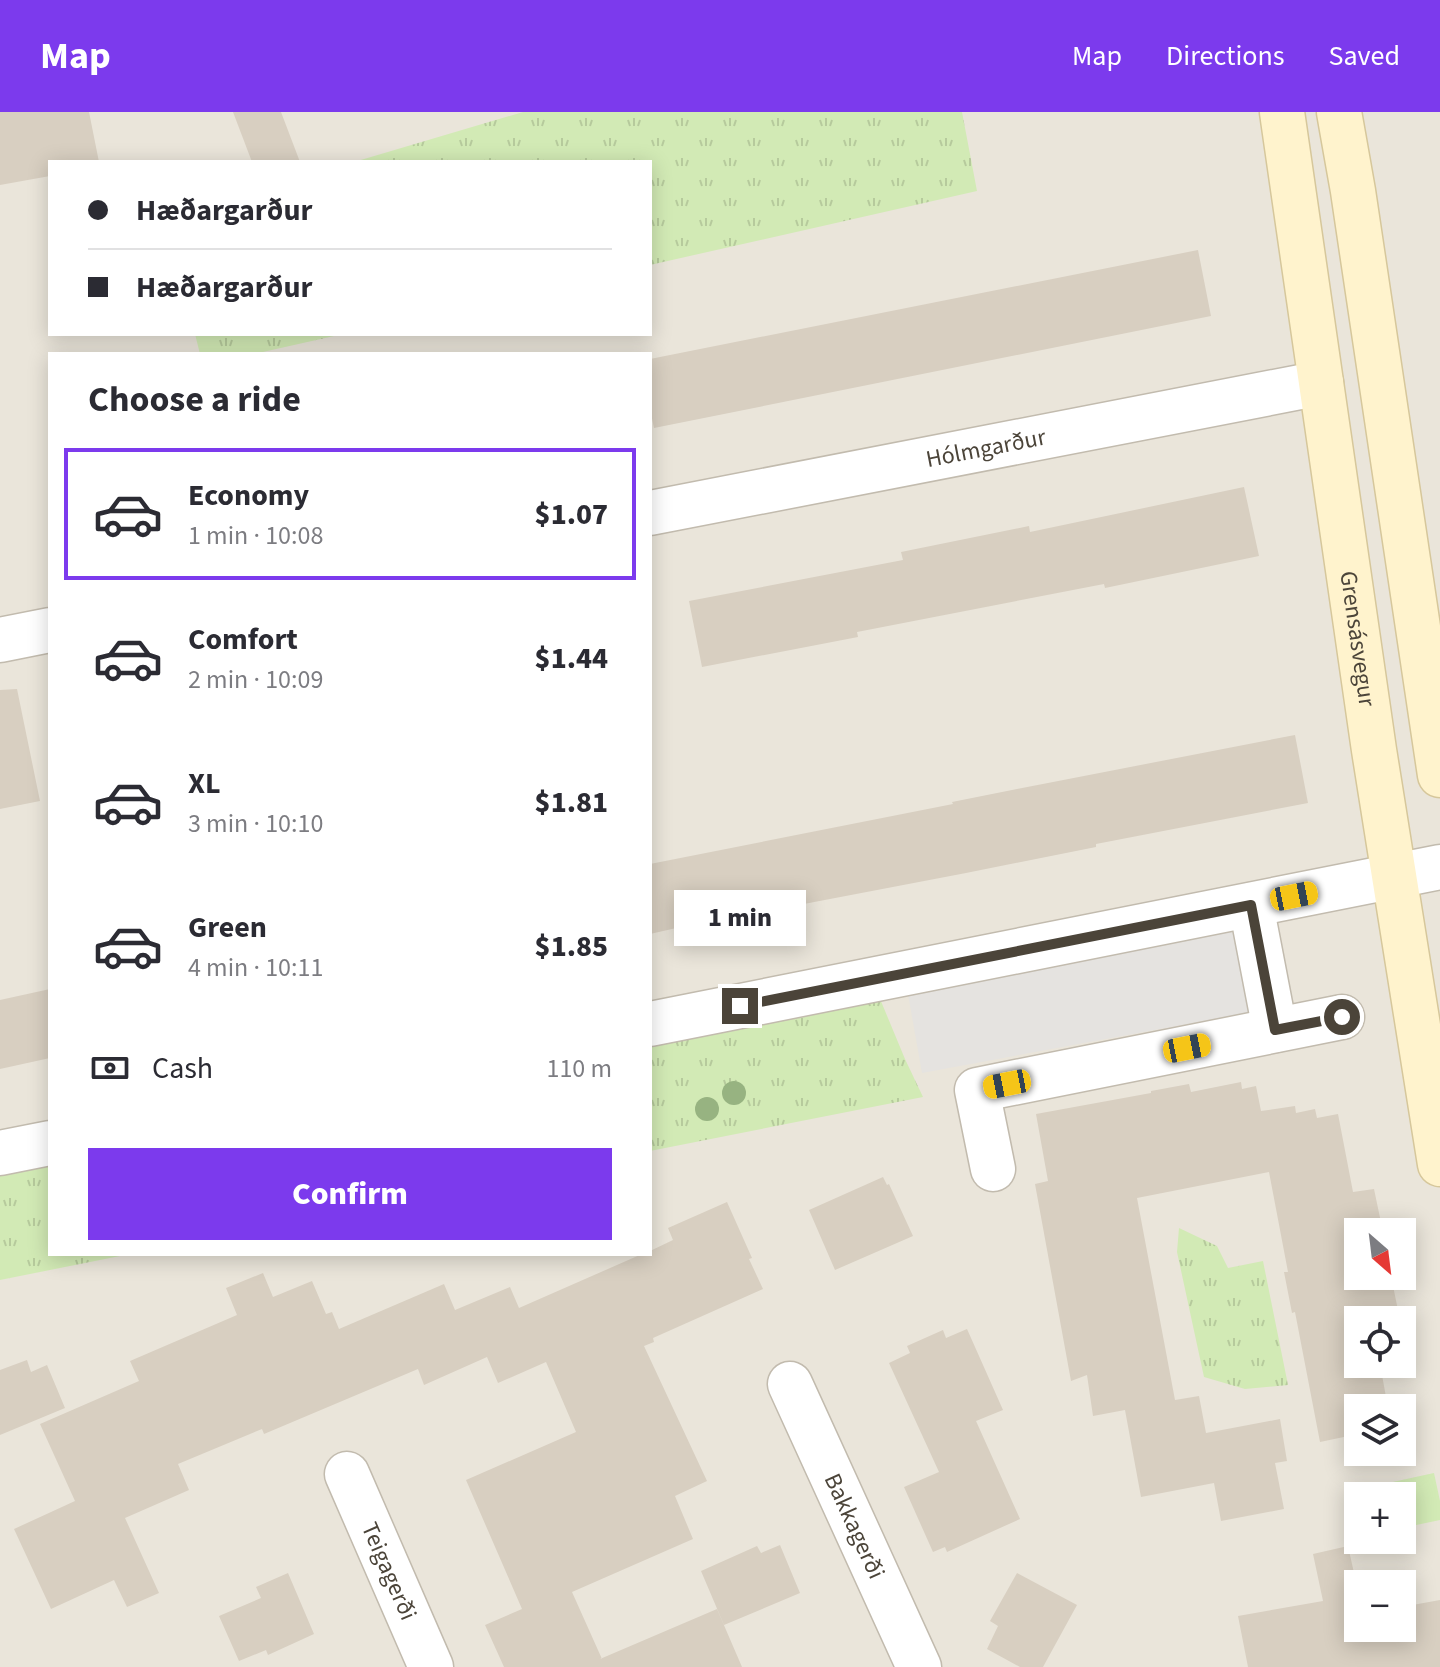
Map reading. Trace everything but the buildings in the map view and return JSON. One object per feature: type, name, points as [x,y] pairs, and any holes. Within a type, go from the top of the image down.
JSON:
[{"type":"main road","name":"Grensásvegur","points":[[1282,112],[1394,877],[1440,1164]]},
{"type":"main road","points":[[1339,112],[1440,775]]},
{"type":"street","name":"Hólmgarður","points":[[652,513],[1321,383]]},
{"type":"street","points":[[0,640],[48,630]]},
{"type":"street","points":[[652,1024],[1440,867]]},
{"type":"street","points":[[1251,905],[1275,1030]]},
{"type":"street","points":[[993,1169],[977,1090],[1342,1017]]},
{"type":"street","points":[[0,1153],[48,1143]]},
{"type":"street","name":"Bakkagerði","points":[[790,1384],[919,1667]]},
{"type":"street","name":"Teigagerði","points":[[347,1474],[431,1667]]},
{"type":"shaded area","points":[[0,112],[1440,112],[1440,1667],[0,1667]]},
{"type":"shaded area","points":[[1236,922],[1252,1012],[922,1073],[906,983]]},
{"type":"green space","points":[[523,112],[962,112],[977,191],[652,265],[652,160],[361,160]]},
{"type":"green space","points":[[196,336],[334,336],[263,352],[200,352]]},
{"type":"green space","points":[[878,994],[923,1097],[652,1151],[652,1040]]},
{"type":"green space","points":[[48,1164],[48,1256],[120,1256],[0,1280],[0,1174]]},
{"type":"green space","points":[[1179,1228],[1217,1246],[1228,1268],[1263,1261],[1288,1385],[1245,1389],[1204,1377],[1177,1252]]},
{"type":"green space","points":[[1434,1473],[1440,1501],[1440,1520],[1416,1525],[1416,1482],[1393,1482]]},
{"type":"route","points":[[740,1006],[1251,905],[1275,1030],[1342,1017]]}]
